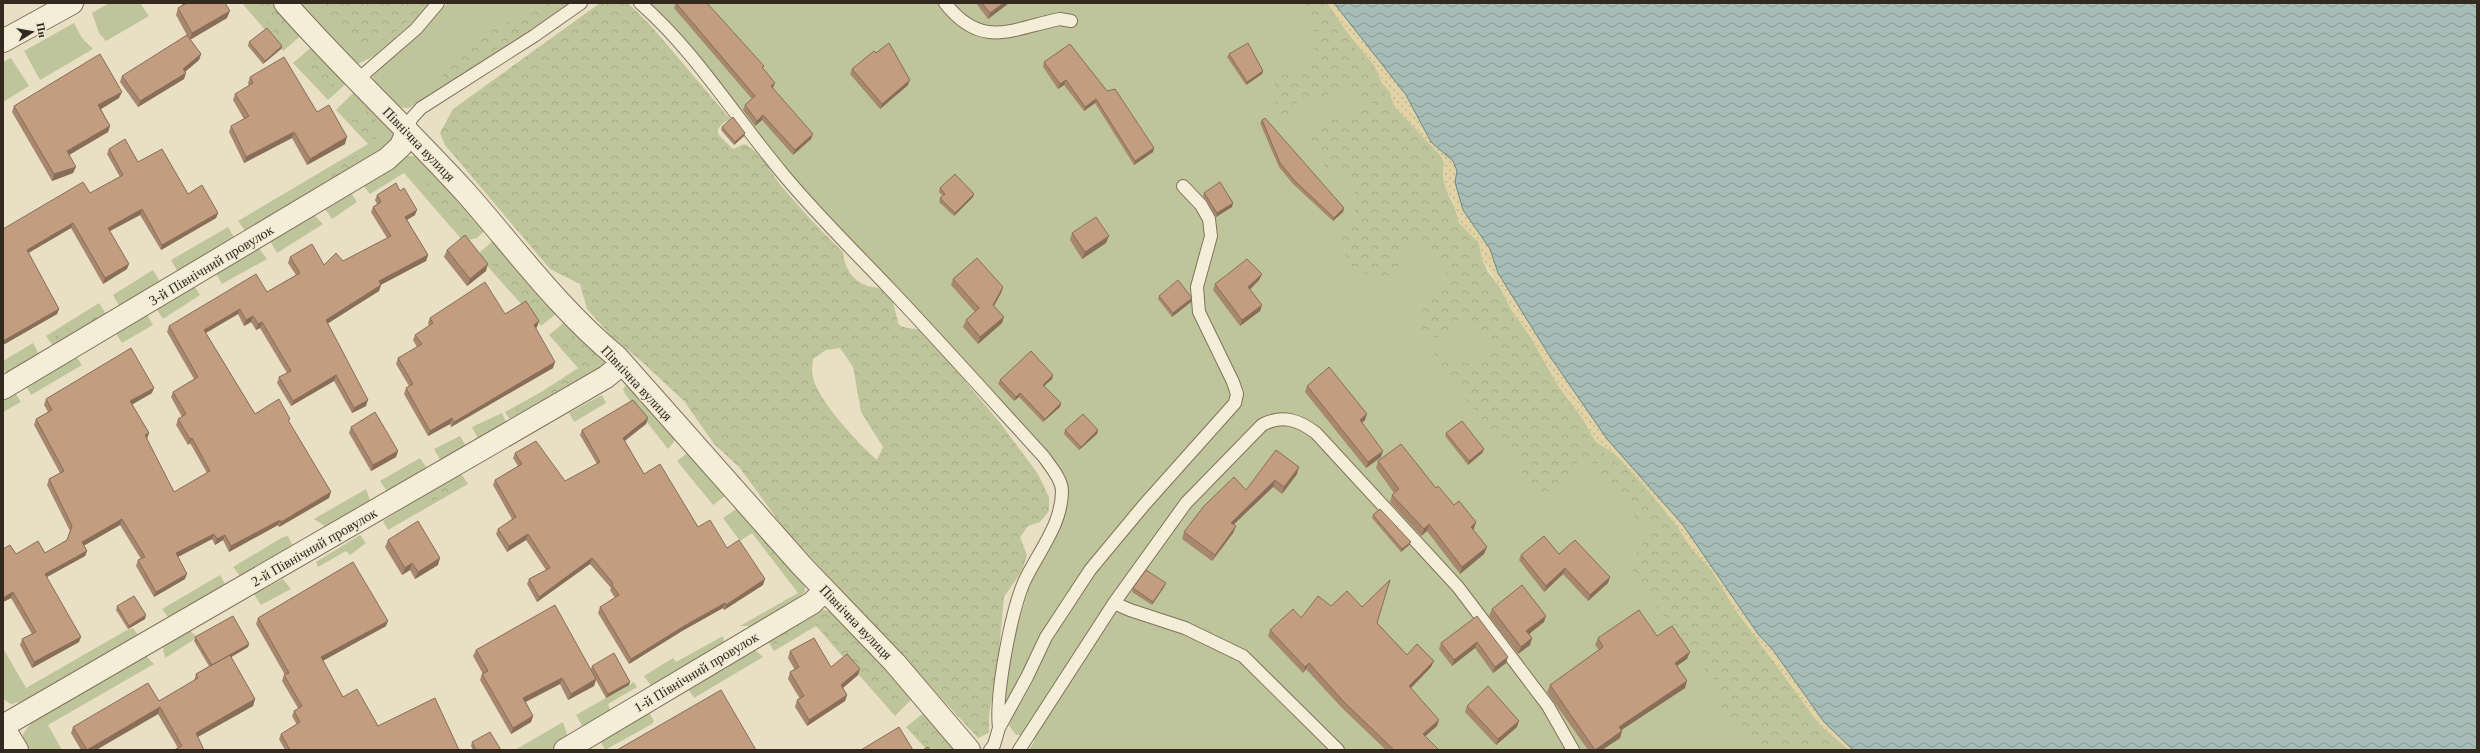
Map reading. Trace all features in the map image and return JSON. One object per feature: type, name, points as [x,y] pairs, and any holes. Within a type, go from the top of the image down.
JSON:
[{"type":"street","points":[[3,41],[72,3]]},
{"type":"street","name":"Північна вулиця","points":[[285,3],[466,193],[565,310],[622,364],[825,590],[895,663],[969,750]]},
{"type":"street","name":"3-й Північний провулок","points":[[3,388],[387,159],[401,146],[407,131]]},
{"type":"street","name":"2-й Північний провулок","points":[[3,726],[606,377],[622,364]]},
{"type":"street","name":"1-й Північний провулок","points":[[565,750],[812,603],[825,590]]},
{"type":"street","points":[[3,726],[17,750]]},
{"type":"lane","points":[[357,80],[416,29],[438,3]]},
{"type":"lane","points":[[407,131],[411,119],[422,108],[534,36],[581,3]]},
{"type":"lane","points":[[640,3],[686,50],[744,121],[782,173],[821,217],[941,343],[1044,457],[1057,477],[1062,489],[1060,516],[1024,583],[1011,632],[998,703],[999,728]]},
{"type":"lane","points":[[945,3],[970,27],[988,34],[1060,19],[1071,20]]},
{"type":"lane","points":[[990,750],[994,745],[999,728],[1027,677],[1046,637],[1090,570],[1144,505],[1235,403],[1237,394],[1233,382],[1199,312],[1197,287],[1211,236],[1208,220],[1201,205],[1183,186]]},
{"type":"lane","points":[[1018,750],[1114,603],[1191,498],[1262,425],[1272,420],[1292,419],[1302,423],[1316,433],[1458,587],[1548,706],[1573,750]]},
{"type":"lane","points":[[1114,603],[1130,610],[1185,628],[1243,656],[1338,750]]},
{"type":"green space","points":[[109,3],[140,3],[149,16],[106,41],[99,33],[92,13]]},
{"type":"green space","points":[[242,3],[275,3],[304,33],[283,51]]},
{"type":"green space","points":[[250,3],[271,3],[280,12],[288,26],[281,38]]},
{"type":"green space","points":[[294,3],[435,3],[374,56],[354,66]]},
{"type":"green space","points":[[324,3],[429,3],[392,35],[367,49],[336,23]]},
{"type":"green space","points":[[448,3],[572,3],[536,29],[409,108],[396,107],[374,86],[372,73]]},
{"type":"green space","points":[[549,3],[566,3],[446,82],[441,74],[493,29],[515,18],[531,14]]},
{"type":"green space","points":[[600,3],[628,3],[652,27],[731,120],[724,122],[718,129],[718,134],[733,149],[744,144],[756,152],[790,196],[843,252],[847,268],[853,277],[862,284],[881,289],[888,293],[899,325],[923,331],[1001,424],[1038,474],[1049,497],[1049,511],[1040,522],[1028,526],[1020,537],[1027,555],[1022,571],[1004,597],[998,662],[989,716],[989,733],[978,738],[783,527],[739,467],[714,444],[684,401],[641,361],[612,337],[587,309],[580,284],[550,269],[445,145],[440,133],[453,109]],"holes":[[[840,348],[853,367],[861,412],[883,447],[877,460],[840,422],[822,398],[812,375],[813,359],[826,350]]]},
{"type":"green space","points":[[648,3],[1328,3],[1347,32],[1375,66],[1382,83],[1390,92],[1394,106],[1441,156],[1444,163],[1443,177],[1448,194],[1466,230],[1479,242],[1482,259],[1488,272],[1500,287],[1512,311],[1532,339],[1557,384],[1583,419],[1595,441],[1615,454],[1648,490],[1677,526],[1692,549],[1711,569],[1735,609],[1820,725],[1849,750],[1029,750],[1035,740],[1015,734],[1000,712],[1016,631],[1030,585],[1050,543],[1066,490],[829,220]]},
{"type":"green space","points":[[1302,3],[1322,3],[1336,16],[1353,46],[1372,66],[1390,105],[1398,116],[1434,154],[1439,165],[1443,188],[1453,212],[1464,232],[1476,246],[1485,271],[1510,314],[1536,352],[1551,380],[1600,450],[1628,472],[1664,512],[1653,526],[1645,525],[1633,516],[1615,490],[1586,456],[1572,467],[1565,486],[1554,491],[1539,492],[1529,485],[1515,459],[1432,358],[1435,350],[1462,363],[1473,361],[1489,350],[1487,335],[1472,320],[1457,324],[1438,338],[1426,335],[1418,330],[1419,321],[1428,300],[1448,276],[1438,258],[1429,247],[1411,235],[1394,275],[1379,276],[1363,273],[1354,268],[1351,264],[1339,245],[1358,203],[1353,190],[1344,178],[1327,170],[1315,153],[1311,137],[1324,123],[1331,119],[1340,115],[1360,112],[1373,103],[1362,97],[1353,87],[1336,89],[1321,99],[1302,95],[1288,116],[1279,114],[1274,99],[1273,89],[1278,75],[1304,74],[1309,65],[1314,47],[1311,21]]},
{"type":"green space","points":[[74,23],[82,38],[93,49],[40,80],[24,51]]},
{"type":"green space","points":[[314,45],[349,81],[328,100],[293,63]]},
{"type":"green space","points":[[11,58],[29,86],[3,102],[3,62]]},
{"type":"green space","points":[[319,62],[329,67],[338,78],[329,92],[325,91],[319,86],[309,68]]},
{"type":"green space","points":[[356,90],[390,127],[393,135],[389,150],[248,235],[238,221],[368,144],[336,110]]},
{"type":"green space","points":[[366,111],[375,118],[380,133],[376,140],[369,138],[351,120]]},
{"type":"green space","points":[[357,155],[352,172],[310,191],[308,184],[318,176]]},
{"type":"green space","points":[[408,156],[417,156],[486,229],[477,238],[463,241],[404,173],[370,194],[361,183]]},
{"type":"green space","points":[[426,181],[439,183],[473,223],[463,230],[427,192]]},
{"type":"green space","points":[[349,190],[357,202],[332,219],[323,206]]},
{"type":"green space","points":[[312,213],[323,224],[277,253],[269,239]]},
{"type":"green space","points":[[228,227],[237,242],[181,277],[171,260]]},
{"type":"green space","points":[[495,239],[558,312],[541,326],[489,268],[479,253]]},
{"type":"green space","points":[[257,246],[267,259],[222,284],[215,272]]},
{"type":"green space","points":[[490,255],[513,267],[526,280],[543,303],[548,317],[543,319],[534,315],[488,259]]},
{"type":"green space","points":[[153,270],[163,287],[122,311],[113,295]]},
{"type":"green space","points":[[193,284],[200,295],[163,319],[155,307]]},
{"type":"green space","points":[[99,303],[109,319],[56,350],[46,336]]},
{"type":"green space","points":[[93,309],[100,311],[103,316],[58,344],[53,339],[55,336]]},
{"type":"green space","points":[[146,313],[153,325],[122,343],[115,332]]},
{"type":"green space","points":[[566,321],[607,358],[607,363],[512,423],[505,412],[543,391],[578,368],[549,335]]},
{"type":"green space","points":[[564,328],[603,361],[596,368],[587,370],[569,354],[557,337],[559,332]]},
{"type":"green space","points":[[33,343],[41,358],[8,376],[3,368],[3,361]]},
{"type":"green space","points":[[75,355],[82,365],[31,395],[25,384]]},
{"type":"green space","points":[[576,373],[566,387],[523,412],[518,414],[513,411],[562,379]]},
{"type":"green space","points":[[626,385],[631,387],[677,438],[668,449],[625,394],[623,389]]},
{"type":"green space","points":[[14,391],[21,402],[3,412],[3,397]]},
{"type":"green space","points":[[602,395],[606,403],[574,422],[569,413]]},
{"type":"green space","points":[[502,413],[507,425],[479,441],[472,427]]},
{"type":"green space","points":[[460,436],[467,448],[442,463],[434,449]]},
{"type":"green space","points":[[690,451],[728,494],[713,505],[677,461]]},
{"type":"green space","points":[[420,458],[428,470],[387,491],[380,481]]},
{"type":"green space","points":[[460,472],[468,484],[388,530],[383,521]]},
{"type":"green space","points":[[454,481],[463,484],[421,508],[419,502]]},
{"type":"green space","points":[[366,489],[371,503],[328,528],[314,519]]},
{"type":"green space","points":[[739,507],[805,583],[805,592],[797,599],[750,626],[740,626],[798,593],[752,533],[740,541],[723,518]]},
{"type":"green space","points":[[1669,522],[1709,571],[1732,613],[1771,658],[1813,721],[1845,750],[1761,750],[1755,740],[1746,732],[1728,724],[1720,715],[1717,706],[1722,695],[1716,681],[1698,662],[1633,575],[1633,562],[1643,544],[1658,528]]},
{"type":"green space","points":[[757,531],[797,576],[800,584],[797,586],[790,580],[759,537]]},
{"type":"green space","points":[[360,535],[366,543],[350,555],[346,551],[318,567],[316,562]]},
{"type":"green space","points":[[288,536],[294,548],[243,580],[233,567],[283,537]]},
{"type":"green space","points":[[220,575],[228,589],[171,621],[162,609]]},
{"type":"green space","points":[[283,579],[291,589],[261,605],[254,594]]},
{"type":"green space","points":[[821,609],[833,612],[912,699],[895,716],[816,626],[774,651],[766,638]]},
{"type":"green space","points":[[817,612],[831,614],[905,694],[906,700],[895,709],[889,707],[815,623],[775,645],[770,639]]},
{"type":"green space","points":[[133,628],[141,639],[37,698],[11,704],[3,699],[3,648],[26,688]]},
{"type":"green space","points":[[188,629],[196,636],[192,641],[165,658],[162,643]]},
{"type":"green space","points":[[723,636],[724,642],[652,687],[644,676],[673,658],[676,662]]},
{"type":"green space","points":[[751,647],[763,657],[694,698],[686,686]]},
{"type":"green space","points":[[144,654],[154,664],[48,725],[62,750],[25,750],[23,746],[23,734],[36,716]]},
{"type":"green space","points":[[634,682],[637,687],[608,704],[611,712],[584,729],[576,715]]},
{"type":"green space","points":[[647,709],[654,721],[652,724],[605,750],[599,738]]},
{"type":"green space","points":[[926,714],[957,750],[927,750],[906,727],[921,715]]},
{"type":"green space","points":[[923,717],[952,750],[929,750],[908,727]]},
{"type":"green space","points":[[633,721],[638,721],[641,724],[638,729],[610,746],[608,741]]},
{"type":"green space","points":[[563,722],[569,741],[555,750],[515,750]]},
{"type":"sand","points":[[1328,3],[1334,3],[1406,95],[1431,142],[1453,160],[1457,171],[1456,182],[1463,210],[1490,249],[1498,273],[1549,355],[1607,439],[1683,525],[1758,634],[1773,650],[1824,722],[1853,750],[1849,750],[1820,725],[1735,609],[1711,569],[1692,549],[1677,526],[1648,490],[1615,454],[1595,441],[1583,419],[1557,384],[1532,339],[1512,311],[1500,287],[1482,259],[1479,242],[1459,223],[1454,204],[1445,186],[1443,177],[1444,163],[1441,156],[1394,106],[1390,92],[1382,83],[1375,66],[1347,32]]},
{"type":"water","points":[[1334,3],[2477,3],[2477,750],[1853,750],[1824,722],[1773,650],[1758,634],[1683,525],[1607,439],[1549,355],[1498,273],[1490,249],[1463,210],[1455,182],[1457,171],[1453,161],[1431,142],[1406,95]]},
{"type":"building","points":[[187,3],[225,3],[230,11],[192,33],[178,8]]},
{"type":"building","points":[[676,3],[707,3],[764,66],[762,67],[775,83],[771,86],[813,134],[795,150],[763,115],[757,121],[745,105],[755,96]]},
{"type":"building","points":[[982,3],[1004,3],[990,13]]},
{"type":"building","points":[[267,28],[282,46],[265,61],[249,42]]},
{"type":"building","points":[[187,35],[201,54],[183,69],[186,73],[140,101],[122,76]]},
{"type":"building","points":[[889,43],[910,80],[882,104],[852,69],[874,51],[876,53]]},
{"type":"building","points":[[1248,43],[1263,71],[1247,82],[1229,54]]},
{"type":"building","points":[[1070,44],[1107,91],[1115,89],[1154,148],[1135,161],[1096,99],[1085,107],[1066,80],[1060,84],[1044,62]]},
{"type":"building","points":[[100,54],[122,92],[98,105],[110,126],[67,151],[76,167],[54,174],[14,106]]},
{"type":"building","points":[[284,57],[317,112],[329,105],[347,137],[310,159],[294,132],[246,157],[231,126],[249,116],[235,94],[253,83],[250,77]]},
{"type":"building","points":[[733,117],[745,133],[735,142],[722,127]]},
{"type":"building","points":[[1265,118],[1344,208],[1334,218],[1295,181],[1280,163],[1262,120]]},
{"type":"building","points":[[125,139],[138,162],[162,149],[188,194],[202,185],[218,213],[162,245],[142,209],[108,228],[129,264],[105,278],[73,223],[27,250],[59,309],[3,341],[3,229],[83,182],[90,193],[123,175],[109,149]]},
{"type":"building","points":[[955,174],[974,194],[955,213],[940,198],[945,194],[940,188]]},
{"type":"building","points":[[1220,182],[1233,203],[1217,213],[1204,193]]},
{"type":"building","points":[[396,183],[400,191],[404,188],[417,210],[405,217],[428,255],[379,281],[381,285],[326,320],[368,400],[354,408],[336,375],[293,401],[279,377],[291,371],[262,322],[258,324],[253,316],[246,320],[240,309],[204,330],[255,414],[279,399],[290,419],[288,420],[331,492],[281,522],[280,520],[231,546],[225,535],[217,539],[214,534],[176,553],[187,574],[156,592],[138,560],[145,557],[122,519],[82,542],[87,551],[45,574],[81,637],[34,662],[22,639],[36,632],[13,592],[3,598],[3,549],[10,545],[16,554],[38,541],[45,553],[67,540],[72,526],[49,479],[64,471],[36,419],[52,410],[46,399],[131,348],[154,388],[130,401],[149,433],[145,435],[174,492],[210,471],[192,438],[190,439],[178,419],[186,414],[173,392],[198,377],[169,326],[256,274],[267,292],[300,273],[290,257],[312,244],[324,265],[336,253],[343,261],[391,236],[373,207],[381,202],[377,195]]},
{"type":"building","points":[[1096,217],[1109,236],[1085,252],[1072,233]]},
{"type":"building","points":[[465,235],[488,264],[470,279],[447,250]]},
{"type":"building","points":[[977,258],[1003,287],[993,305],[1004,317],[980,337],[966,320],[979,308],[953,279]]},
{"type":"building","points":[[1247,259],[1262,274],[1248,287],[1262,305],[1242,320],[1215,284]]},
{"type":"building","points":[[1178,280],[1192,298],[1173,313],[1159,296]]},
{"type":"building","points":[[485,282],[505,314],[526,301],[539,321],[534,325],[555,362],[454,422],[452,418],[430,431],[406,388],[413,384],[398,358],[422,344],[415,335],[433,323],[430,318]]},
{"type":"building","points":[[1031,351],[1053,375],[1043,385],[1061,403],[1045,419],[1020,393],[1016,397],[1000,380]]},
{"type":"building","points":[[1329,367],[1367,414],[1360,420],[1383,451],[1368,462],[1307,386]]},
{"type":"building","points":[[633,400],[648,418],[623,438],[644,474],[660,464],[698,527],[710,520],[727,548],[739,540],[765,579],[726,605],[725,603],[684,626],[631,659],[600,607],[619,595],[612,585],[613,583],[592,558],[539,597],[529,579],[550,568],[528,534],[509,546],[498,529],[516,517],[495,480],[522,464],[515,453],[536,441],[565,481],[600,462],[582,430]]},
{"type":"building","points":[[375,412],[398,451],[373,465],[351,427]]},
{"type":"building","points":[[1083,414],[1098,430],[1081,447],[1065,430]]},
{"type":"building","points":[[1462,421],[1484,449],[1469,461],[1446,433]]},
{"type":"building","points":[[1401,444],[1436,488],[1438,486],[1454,505],[1459,501],[1476,522],[1471,527],[1487,547],[1462,567],[1429,524],[1424,529],[1392,495],[1399,489],[1378,461]]},
{"type":"building","points":[[1276,450],[1299,467],[1284,487],[1275,480],[1231,523],[1236,526],[1215,555],[1184,532],[1204,506],[1234,477],[1246,490]]},
{"type":"building","points":[[1380,509],[1411,542],[1402,549],[1373,515]]},
{"type":"building","points":[[418,521],[440,558],[418,572],[412,563],[405,568],[388,540]]},
{"type":"building","points":[[1544,536],[1559,554],[1575,540],[1610,577],[1590,595],[1565,568],[1546,586],[1521,555]]},
{"type":"building","points":[[353,562],[388,621],[321,657],[343,697],[357,689],[378,726],[435,698],[459,750],[290,750],[281,734],[300,722],[294,711],[302,706],[284,675],[289,673],[258,618]]},
{"type":"building","points":[[1146,570],[1166,583],[1153,602],[1133,588]]},
{"type":"building","points":[[1390,580],[1377,623],[1407,655],[1417,644],[1434,661],[1409,686],[1439,720],[1423,734],[1439,750],[1394,750],[1344,702],[1309,663],[1305,667],[1270,630],[1293,609],[1301,618],[1318,596],[1331,606],[1347,591],[1362,607]]},
{"type":"building","points":[[1522,585],[1546,616],[1526,631],[1532,638],[1521,647],[1492,609]]},
{"type":"building","points":[[134,596],[146,615],[129,626],[117,606]]},
{"type":"building","points":[[555,605],[596,679],[571,694],[562,678],[523,698],[533,716],[513,728],[482,674],[488,671],[476,650]]},
{"type":"building","points":[[1639,610],[1657,636],[1672,626],[1690,652],[1675,663],[1687,681],[1619,727],[1622,731],[1595,750],[1550,685],[1603,647],[1598,638]]},
{"type":"building","points":[[233,616],[249,644],[212,665],[195,637]]},
{"type":"building","points":[[1477,616],[1508,657],[1495,667],[1477,642],[1454,660],[1441,643]]},
{"type":"building","points":[[814,638],[831,667],[847,654],[860,669],[841,685],[847,695],[809,720],[797,700],[804,696],[790,672],[799,667],[790,651]]},
{"type":"building","points":[[614,653],[630,682],[608,694],[592,666]]},
{"type":"building","points":[[230,655],[255,699],[196,733],[204,750],[174,750],[182,746],[160,707],[87,750],[73,727],[148,683],[159,701],[198,678],[196,674]]},
{"type":"building","points":[[1488,686],[1519,721],[1498,739],[1467,706]]},
{"type":"building","points":[[721,690],[756,750],[617,750]]},
{"type":"building","points":[[899,727],[913,750],[861,750]]},
{"type":"building","points":[[490,732],[501,750],[476,750],[472,742]]},
{"type":"building","points":[[928,747],[930,750],[923,750]]}]
